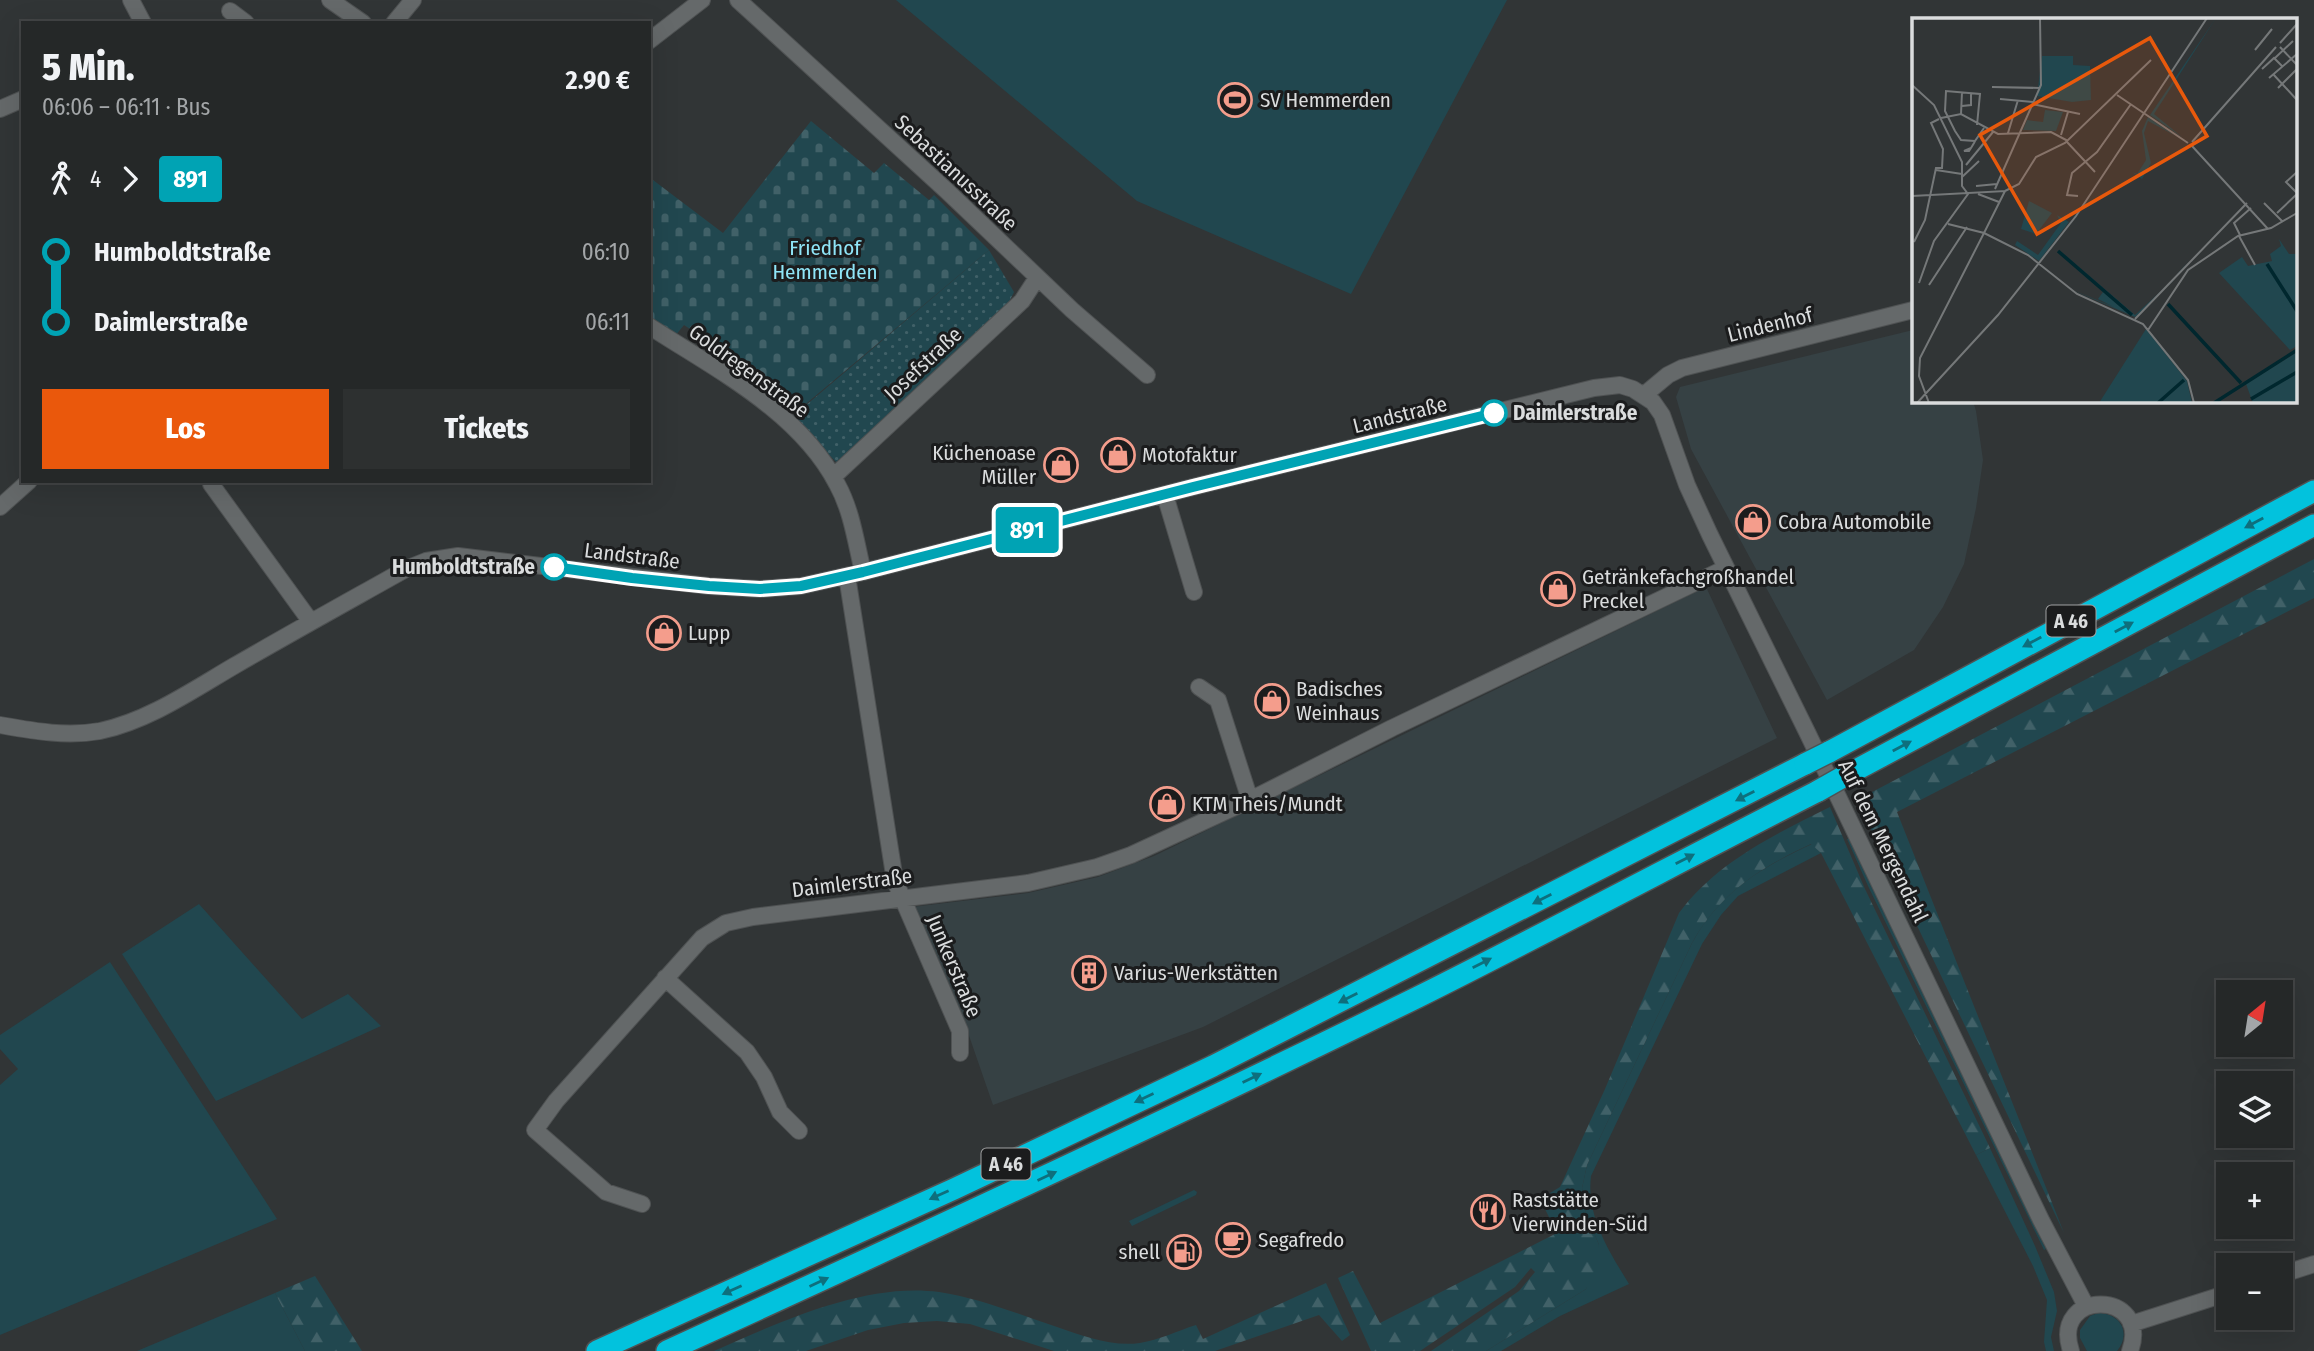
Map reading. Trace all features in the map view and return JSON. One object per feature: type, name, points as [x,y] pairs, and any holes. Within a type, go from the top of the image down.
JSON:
[{"type":"highway","name":"A 46","points":[[597,1351],[1213,1066],[1829,752],[2314,491]]},
{"type":"highway","name":"A 46","points":[[667,1351],[964,1215],[1422,995],[1818,791],[2314,525]]},
{"type":"street","points":[[131,0],[142,21]]},
{"type":"street","points":[[330,0],[360,21]]},
{"type":"street","points":[[396,21],[413,0]]},
{"type":"street","points":[[651,39],[702,0]]},
{"type":"street","name":"Sebastianusstraße","points":[[738,0],[939,184],[1037,278],[1147,374]]},
{"type":"street","points":[[230,11],[243,21]]},
{"type":"street","points":[[0,109],[21,100]]},
{"type":"street","name":"Josefstraße","points":[[833,477],[1022,300],[1037,278]]},
{"type":"street","name":"Lindenhof","points":[[1644,395],[1677,370],[1912,310]]},
{"type":"street","name":"Goldregenstraße","points":[[651,327],[775,412],[805,441],[833,477],[847,507],[855,574]]},
{"type":"street","name":"Landstraße","points":[[0,725],[69,734],[128,723],[204,684],[406,569],[426,561],[446,557],[471,557],[632,578],[744,589],[801,586],[1594,387],[1620,385],[1644,395]]},
{"type":"street","name":"Auf dem Mergendahl","points":[[1644,395],[1656,405],[1665,419],[1687,485],[1726,568],[2041,1220],[2086,1307]]},
{"type":"street","points":[[0,507],[27,483]]},
{"type":"street","points":[[211,484],[311,622]]},
{"type":"street","points":[[1165,495],[1194,592]]},
{"type":"street","name":"Daimlerstraße","points":[[642,1204],[606,1192],[536,1130],[556,1101],[665,978],[702,938],[726,923],[901,897],[1028,883],[1080,872],[1131,855],[1250,800],[1392,728],[1726,568]]},
{"type":"street","points":[[855,574],[895,881],[901,897]]},
{"type":"street","points":[[1199,687],[1218,700],[1250,800]]},
{"type":"street","name":"Junkerstraße","points":[[901,897],[960,1031],[960,1053]]},
{"type":"street","points":[[665,978],[753,1060],[780,1112],[799,1131]]},
{"type":"street","points":[[2293,1271],[2314,1264]]},
{"type":"street","points":[[2131,1324],[2216,1297]]},
{"type":"street","points":[[2071,1351],[2068,1330],[2071,1321],[2086,1307],[2096,1303],[2117,1308],[2125,1314],[2131,1324],[2133,1343],[2130,1351]]},
{"type":"shaded area","points":[[1912,330],[1912,402],[1973,402],[1983,460],[1964,564],[1943,607],[1914,650],[1827,700],[1691,449],[1676,397],[1680,387]]},
{"type":"shaded area","points":[[1706,587],[1777,738],[1203,1027],[993,1105],[966,1027],[912,907],[1028,893],[1098,877],[1154,856]]},
{"type":"green space","name":"SV Hemmerden","points":[[896,0],[1507,0],[1351,294],[1137,201]]},
{"type":"green space","name":"Friedhof Hemmerden","points":[[811,121],[874,173],[884,163],[929,200],[934,195],[989,250],[801,408],[772,384],[763,394],[742,379],[749,368],[684,325],[675,336],[651,320],[651,179],[723,233]]},
{"type":"green space","points":[[989,250],[1014,292],[1005,310],[838,464],[792,417]]},
{"type":"green space","points":[[2314,559],[2314,598],[1897,812],[2064,1233],[1857,800]]},
{"type":"green space","points":[[1830,807],[1865,889],[1990,1148],[1976,1155],[1821,853],[1811,844],[1775,862],[1728,896],[1692,943],[1587,1165],[1582,1188],[1586,1214],[1599,1245],[1597,1269],[1586,1289],[1486,1351],[1431,1351],[1519,1291],[1535,1272],[1531,1268],[1515,1287],[1420,1351],[1371,1351],[1338,1278],[1353,1271],[1380,1323],[1557,1233],[1540,1199],[1560,1187],[1605,1089],[1679,913],[1694,895],[1729,864],[1768,839]]},
{"type":"green space","points":[[1849,838],[2046,1249],[2044,1250],[1868,886],[1847,839]]},
{"type":"green space","points":[[1812,844],[1821,853],[1738,896],[1721,915],[1702,944],[1591,1176],[1590,1191],[1596,1219],[1607,1246],[1629,1284],[1560,1316],[1501,1351],[1486,1351],[1586,1289],[1599,1245],[1586,1214],[1582,1188],[1587,1165],[1692,943],[1715,910],[1743,883]]},
{"type":"green space","points":[[199,904],[302,1019],[348,994],[381,1026],[216,1101],[122,954]]},
{"type":"green space","points":[[110,962],[277,1219],[0,1335],[0,1085],[18,1069],[0,1049],[0,1035]]},
{"type":"green space","points":[[1990,1148],[2054,1292],[2057,1311],[2051,1337],[2054,1351],[2046,1351],[2044,1342],[2047,1300],[2033,1266],[1976,1155]]},
{"type":"green space","points":[[1194,1190],[1196,1195],[1132,1226],[1129,1221]]},
{"type":"green space","points":[[315,1276],[362,1351],[305,1351],[275,1293]]},
{"type":"green space","points":[[1326,1283],[1350,1335],[1342,1341],[1319,1315],[1215,1351],[1054,1351],[970,1324],[937,1321],[904,1323],[868,1330],[806,1351],[714,1351],[824,1307],[882,1293],[911,1290],[969,1298],[1108,1342],[1140,1343],[1196,1325],[1203,1339]]},
{"type":"green space","points":[[275,1293],[305,1351],[137,1351]]},
{"type":"green space","points":[[2098,1313],[2112,1316],[2121,1325],[2123,1337],[2117,1351],[2087,1351],[2080,1338],[2080,1330],[2090,1316]]},
{"type":"bus line","name":"891","points":[[554,567],[709,586],[760,589],[801,586],[1494,413]]},
{"type":"place","name":"SV Hemmerden","points":[[1235,100]]},
{"type":"place","name":"Daimlerstraße","points":[[1494,413]]},
{"type":"place","name":"Motofaktur","points":[[1118,455]]},
{"type":"place","name":"Küchenoase Müller","points":[[1061,465]]},
{"type":"place","name":"Cobra Automobile","points":[[1753,522]]},
{"type":"place","name":"Humboldtstraße","points":[[554,567]]},
{"type":"place","name":"Getränkefachgroßhandel Preckel","points":[[1558,589]]},
{"type":"place","name":"Lupp","points":[[664,633]]},
{"type":"place","name":"Badisches Weinhaus","points":[[1272,701]]},
{"type":"place","name":"KTM Theis/Mundt","points":[[1167,804]]},
{"type":"place","name":"Varius-Werkstätten","points":[[1089,973]]},
{"type":"place","name":"Raststätte Vierwinden-Süd","points":[[1488,1212]]},
{"type":"place","name":"Segafredo","points":[[1233,1240]]},
{"type":"place","name":"shell","points":[[1184,1252]]}]
